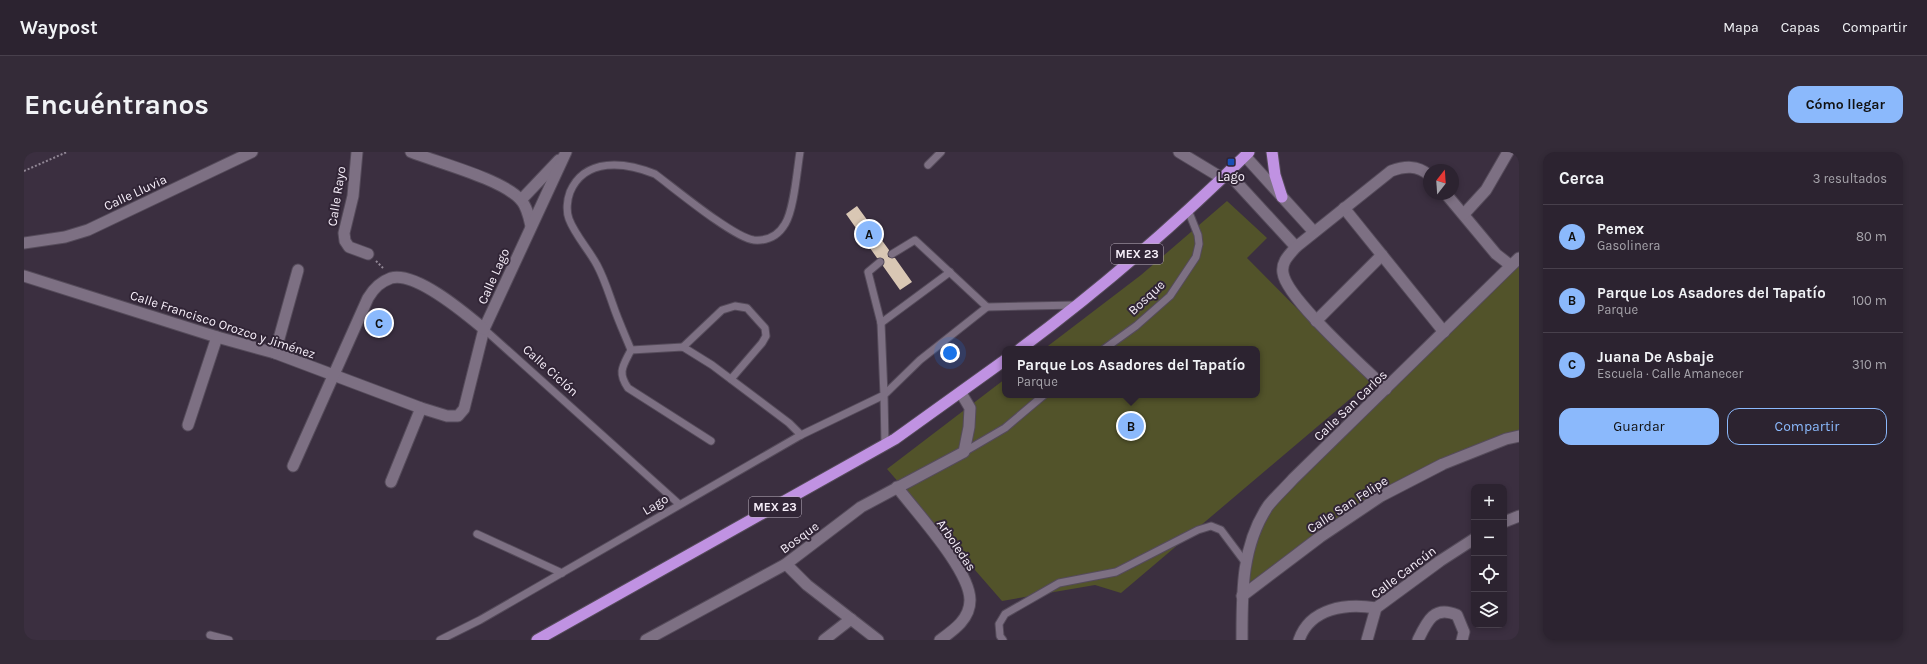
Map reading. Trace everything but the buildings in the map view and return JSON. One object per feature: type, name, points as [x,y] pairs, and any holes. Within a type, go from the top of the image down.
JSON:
[{"type":"highway","points":[[1272,152],[1275,175],[1282,197]]},
{"type":"highway","name":"MEX 23","points":[[1024,346],[1079,304],[1188,210],[1247,154]]},
{"type":"highway","name":"MEX 23","points":[[537,640],[885,444],[961,393],[1002,362]]},
{"type":"street","name":"Calle Lluvia","points":[[24,243],[65,237],[88,230],[252,152]]},
{"type":"street","name":"Calle Rayo","points":[[357,152],[353,196],[344,233],[344,241],[349,247],[368,254]]},
{"type":"street","points":[[411,152],[427,155],[491,181],[521,200],[527,211],[531,226]]},
{"type":"street","points":[[521,200],[566,152]]},
{"type":"street","name":"Calle Lago","points":[[458,416],[464,409],[484,329],[566,152]]},
{"type":"street","points":[[1179,152],[1225,175],[1296,247]]},
{"type":"street","points":[[1464,214],[1486,190],[1508,152]]},
{"type":"street","points":[[1247,154],[1282,197],[1314,232]]},
{"type":"street","points":[[1386,389],[1316,321],[1285,282],[1283,277],[1283,267],[1285,260],[1296,247],[1392,171],[1403,166],[1411,166],[1423,171]]},
{"type":"street","points":[[1451,200],[1496,254],[1510,266]]},
{"type":"street","points":[[1344,208],[1444,332]]},
{"type":"street","points":[[1316,321],[1382,255]]},
{"type":"street","name":"Calle San Carlos","points":[[1242,596],[1245,562],[1252,537],[1268,506],[1293,479],[1519,258]]},
{"type":"street","points":[[275,353],[298,270]]},
{"type":"street","name":"Calle Francisco Orozco y Jiménez","points":[[24,276],[217,337],[275,353],[421,408],[447,416],[458,416]]},
{"type":"street","points":[[292,466],[368,298],[376,286],[392,278]]},
{"type":"street","name":"Calle Ciclón","points":[[392,278],[413,281],[449,300],[484,329]]},
{"type":"street","points":[[188,425],[217,337]]},
{"type":"street","points":[[961,393],[970,408],[970,427],[964,452]]},
{"type":"street","points":[[391,482],[421,408]]},
{"type":"street","name":"Calle San Felipe","points":[[1242,596],[1320,537],[1381,496],[1443,464],[1519,436]]},
{"type":"street","name":"Bosque","points":[[646,640],[786,564],[861,507],[964,452]]},
{"type":"street","name":"Arboledas","points":[[897,487],[945,547],[966,582],[970,600],[962,622],[953,636],[940,640]]},
{"type":"street","points":[[1507,521],[1519,516]]},
{"type":"street","name":"Calle Cancún","points":[[1367,640],[1376,608],[1440,561],[1471,541]]},
{"type":"street","points":[[786,564],[807,585],[878,640]]},
{"type":"street","points":[[1242,596],[1242,640]]},
{"type":"street","points":[[1299,640],[1312,619],[1326,612],[1359,605],[1376,608]]},
{"type":"street","points":[[1418,640],[1427,622],[1436,614],[1446,610],[1457,615],[1464,632],[1462,640]]},
{"type":"street","points":[[824,640],[851,619]]},
{"type":"lane","points":[[711,441],[628,388],[621,378],[622,368],[631,350],[597,265],[569,219],[567,208],[569,195],[574,183],[584,172],[607,165],[640,168],[655,174],[733,231],[753,240],[772,238],[785,224],[800,152]]},
{"type":"lane","points":[[928,165],[940,152]]},
{"type":"lane","name":"Bosque","points":[[1108,346],[1136,326],[1170,296],[1196,257],[1198,235],[1188,210]]},
{"type":"lane","points":[[892,254],[915,240],[988,307],[1079,304]]},
{"type":"lane","points":[[880,262],[868,272],[881,323],[885,444]]},
{"type":"lane","points":[[881,323],[950,272]]},
{"type":"lane","points":[[683,347],[722,310],[735,306],[747,308],[765,328],[766,336],[762,343],[731,380]]},
{"type":"lane","name":"Lago","points":[[440,640],[480,620],[801,435],[884,395],[920,360],[988,307]]},
{"type":"lane","name":"Calle Ciclón","points":[[484,329],[679,504]]},
{"type":"lane","points":[[631,350],[683,347],[789,423],[801,435]]},
{"type":"lane","name":"Bosque","points":[[964,452],[1005,428],[1040,398]]},
{"type":"lane","points":[[1002,640],[1000,636],[999,624],[1005,614],[1059,583],[1116,572],[1198,530],[1211,526],[1221,530],[1245,562]]},
{"type":"lane","points":[[477,534],[562,573]]},
{"type":"lane","points":[[210,635],[229,640]]},
{"type":"path","points":[[24,171],[67,152]]},
{"type":"path","points":[[368,254],[392,278]]},
{"type":"green space","points":[[1227,201],[1267,238],[1247,258],[1370,382],[1121,593],[1095,585],[1002,601],[887,469],[1002,381],[1002,398],[1260,398],[1260,346],[1048,346],[1141,275]]},
{"type":"green space","points":[[1519,261],[1519,438],[1458,458],[1243,586],[1250,547],[1268,506]]},
{"type":"place","name":"Lago","points":[[1231,162]]},
{"type":"place","name":"Pemex","points":[[869,234]]},
{"type":"place","name":"Juana De Asbaje","points":[[379,323]]},
{"type":"place","name":"Parque Los Asadores del Tapatío","points":[[1131,426]]}]
